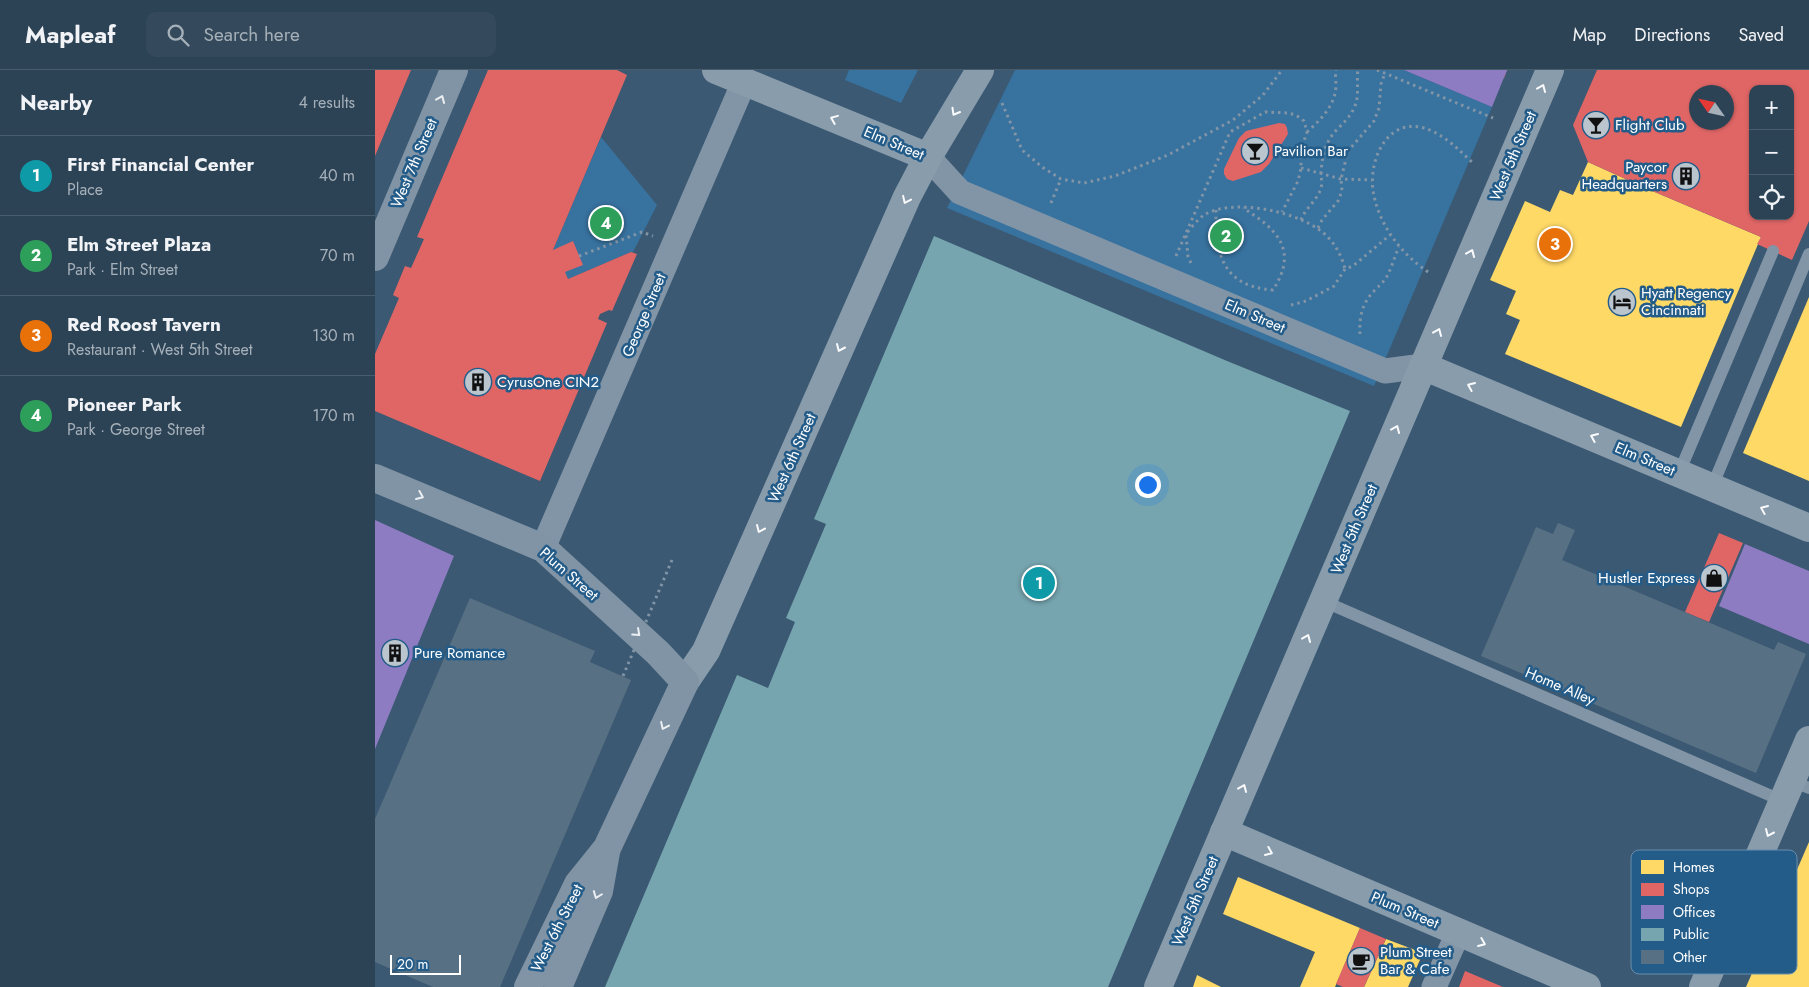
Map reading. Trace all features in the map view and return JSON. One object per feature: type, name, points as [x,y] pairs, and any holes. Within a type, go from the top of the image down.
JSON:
[{"type":"main road","name":"West 7th Street","points":[[375,257],[454,70]]},
{"type":"main road","name":"Plum Street","points":[[375,478],[543,548],[658,653],[685,682]]},
{"type":"main road","name":"West 6th Street","points":[[558,987],[599,890],[607,848],[685,682]]},
{"type":"main road","name":"West 6th Street","points":[[528,987],[577,884],[607,848]]},
{"type":"street","name":"Elm Street","points":[[715,70],[928,157],[959,192],[1353,358],[1385,371],[1423,366],[1809,528]]},
{"type":"street","name":"West 6th Street","points":[[685,682],[707,652],[907,197],[928,157],[980,70]]},
{"type":"street","name":"West 5th Street","points":[[1158,987],[1549,70]]},
{"type":"street","name":"George Street","points":[[543,548],[744,82]]},
{"type":"street","points":[[1766,850],[1794,790],[1809,740]]},
{"type":"street","name":"Plum Street","points":[[1224,832],[1587,987]]},
{"type":"street","points":[[1434,987],[1458,933]]},
{"type":"street","points":[[1703,987],[1709,974]]},
{"type":"lane","points":[[1679,473],[1773,251]]},
{"type":"lane","points":[[1712,487],[1809,254]]},
{"type":"lane","name":"Home Alley","points":[[1323,601],[1794,790]]},
{"type":"path","points":[[1003,103],[1022,150],[1042,167],[1061,178],[1085,182],[1115,176],[1168,155],[1233,120],[1263,95],[1282,70]]},
{"type":"path","points":[[1282,212],[1298,181],[1301,168],[1301,150],[1307,132],[1327,112],[1333,100],[1336,87],[1335,70]]},
{"type":"path","points":[[1301,220],[1304,212],[1320,192],[1322,184],[1322,158],[1328,141],[1355,108],[1358,94],[1357,80],[1359,70]]},
{"type":"path","points":[[1377,70],[1493,118]]},
{"type":"path","points":[[1318,228],[1322,220],[1338,201],[1342,191],[1341,179],[1348,151],[1374,121],[1379,108],[1381,84],[1385,73]]},
{"type":"path","points":[[1230,132],[1265,112],[1296,115],[1304,121],[1307,132]]},
{"type":"path","points":[[1166,279],[1230,132],[1233,120]]},
{"type":"path","points":[[1428,272],[1415,263],[1399,246],[1390,235],[1382,220],[1374,197],[1372,180],[1374,162],[1381,146],[1390,135],[1400,129],[1413,126],[1431,130],[1446,139],[1474,164]]},
{"type":"path","points":[[1301,168],[1341,179],[1372,180]]},
{"type":"path","points":[[1217,210],[1216,232],[1218,250],[1225,266],[1241,281],[1259,289],[1273,290],[1280,279],[1284,266],[1284,252],[1278,236],[1263,221],[1242,207]]},
{"type":"path","points":[[1193,265],[1188,257],[1186,234],[1204,215],[1217,210],[1242,207],[1282,212],[1318,228],[1342,256],[1345,269]]},
{"type":"path","points":[[611,219],[610,232],[614,242]]},
{"type":"path","points":[[579,256],[642,232],[653,237]]},
{"type":"path","points":[[1289,305],[1306,301],[1334,286],[1345,269],[1353,266],[1390,235]]},
{"type":"path","points":[[1353,358],[1359,336],[1359,318],[1363,306],[1389,272],[1393,257],[1399,246]]},
{"type":"path","points":[[623,676],[672,560]]},
{"type":"shaded area","points":[[849,70],[918,70],[901,103],[845,80]]},
{"type":"shaded area","points":[[1015,70],[1404,70],[1492,107],[1374,386],[947,208]]},
{"type":"shaded area","points":[[601,137],[657,205],[633,252],[568,279],[553,250]]},
{"type":"building: Homes","name":"Hyatt Regency Cincinnati","points":[[1588,162],[1761,237],[1681,427],[1505,354],[1520,320],[1506,314],[1516,291],[1490,280],[1525,201],[1550,212],[1560,190],[1573,195]]},
{"type":"building: Homes","points":[[1809,297],[1809,481],[1743,453]]},
{"type":"building: Homes","points":[[1809,842],[1809,987],[1746,987],[1752,974],[1797,974],[1797,870]]},
{"type":"building: Homes","points":[[1238,877],[1360,928],[1335,987],[1300,987],[1315,952],[1223,914]]},
{"type":"building: Homes","points":[[1386,939],[1423,953],[1408,987],[1364,987]]},
{"type":"building: Homes","points":[[1197,975],[1221,987],[1193,987]]},
{"type":"building: Shops","points":[[375,70],[411,70],[375,156]]},
{"type":"building: Shops","points":[[488,70],[617,70],[627,75],[553,250],[573,241],[583,265],[565,272],[568,279],[631,252],[637,254],[612,311],[609,310],[600,314],[598,319],[607,323],[540,481],[375,411],[375,354],[399,298],[393,295],[405,266],[411,268],[424,239],[417,237]]},
{"type":"building: Shops","points":[[1485,70],[1507,70],[1504,78]]},
{"type":"building: Shops","name":"Paycor Headquarters","points":[[1597,70],[1809,70],[1809,221],[1792,260],[1757,244],[1761,237],[1588,162],[1573,125]]},
{"type":"building: Shops","name":"Pavilion Bar","points":[[1279,123],[1285,124],[1288,134],[1269,164],[1261,172],[1233,181],[1227,179],[1224,169],[1239,138],[1246,131]]},
{"type":"building: Shops","name":"Hustler Express","points":[[1719,533],[1743,543],[1709,622],[1685,612]]},
{"type":"building: Shops","name":"Plum Street Bar & Cafe","points":[[1360,928],[1386,939],[1364,987],[1343,987],[1336,984]]},
{"type":"building: Shops","points":[[1465,971],[1503,987],[1459,987]]},
{"type":"building: Offices","points":[[1404,70],[1507,70],[1492,107]]},
{"type":"building: Offices","name":"Pure Romance","points":[[375,520],[454,556],[375,749]]},
{"type":"building: Offices","points":[[1745,544],[1809,571],[1809,644],[1719,606]]},
{"type":"building: Public","points":[[934,236],[1227,361],[1350,411],[1108,987],[605,987],[737,675],[768,688],[795,622],[786,618],[826,524],[814,519]]},
{"type":"building: Other","points":[[1558,523],[1575,530],[1562,560],[1774,650],[1778,642],[1806,654],[1756,773],[1481,656],[1536,527],[1553,534]]},
{"type":"building: Other","points":[[470,598],[595,651],[590,662],[631,680],[500,987],[433,987],[375,962],[375,819]]},
{"type":"place","name":"Flight Club","points":[[1596,125]]},
{"type":"place","name":"Pavilion Bar","points":[[1255,151]]},
{"type":"place","name":"Paycor Headquarters","points":[[1686,176]]},
{"type":"place","name":"Pioneer Park","points":[[606,223]]},
{"type":"place","name":"Elm Street Plaza","points":[[1226,236]]},
{"type":"place","name":"Red Roost Tavern","points":[[1555,244]]},
{"type":"place","name":"Hyatt Regency Cincinnati","points":[[1622,302]]},
{"type":"place","name":"CyrusOne CIN2","points":[[478,382]]},
{"type":"place","name":"Hustler Express","points":[[1714,578]]},
{"type":"place","name":"First Financial Center","points":[[1039,583]]},
{"type":"place","name":"Pure Romance","points":[[395,653]]},
{"type":"place","name":"Plum Street Bar & Cafe","points":[[1361,961]]}]
